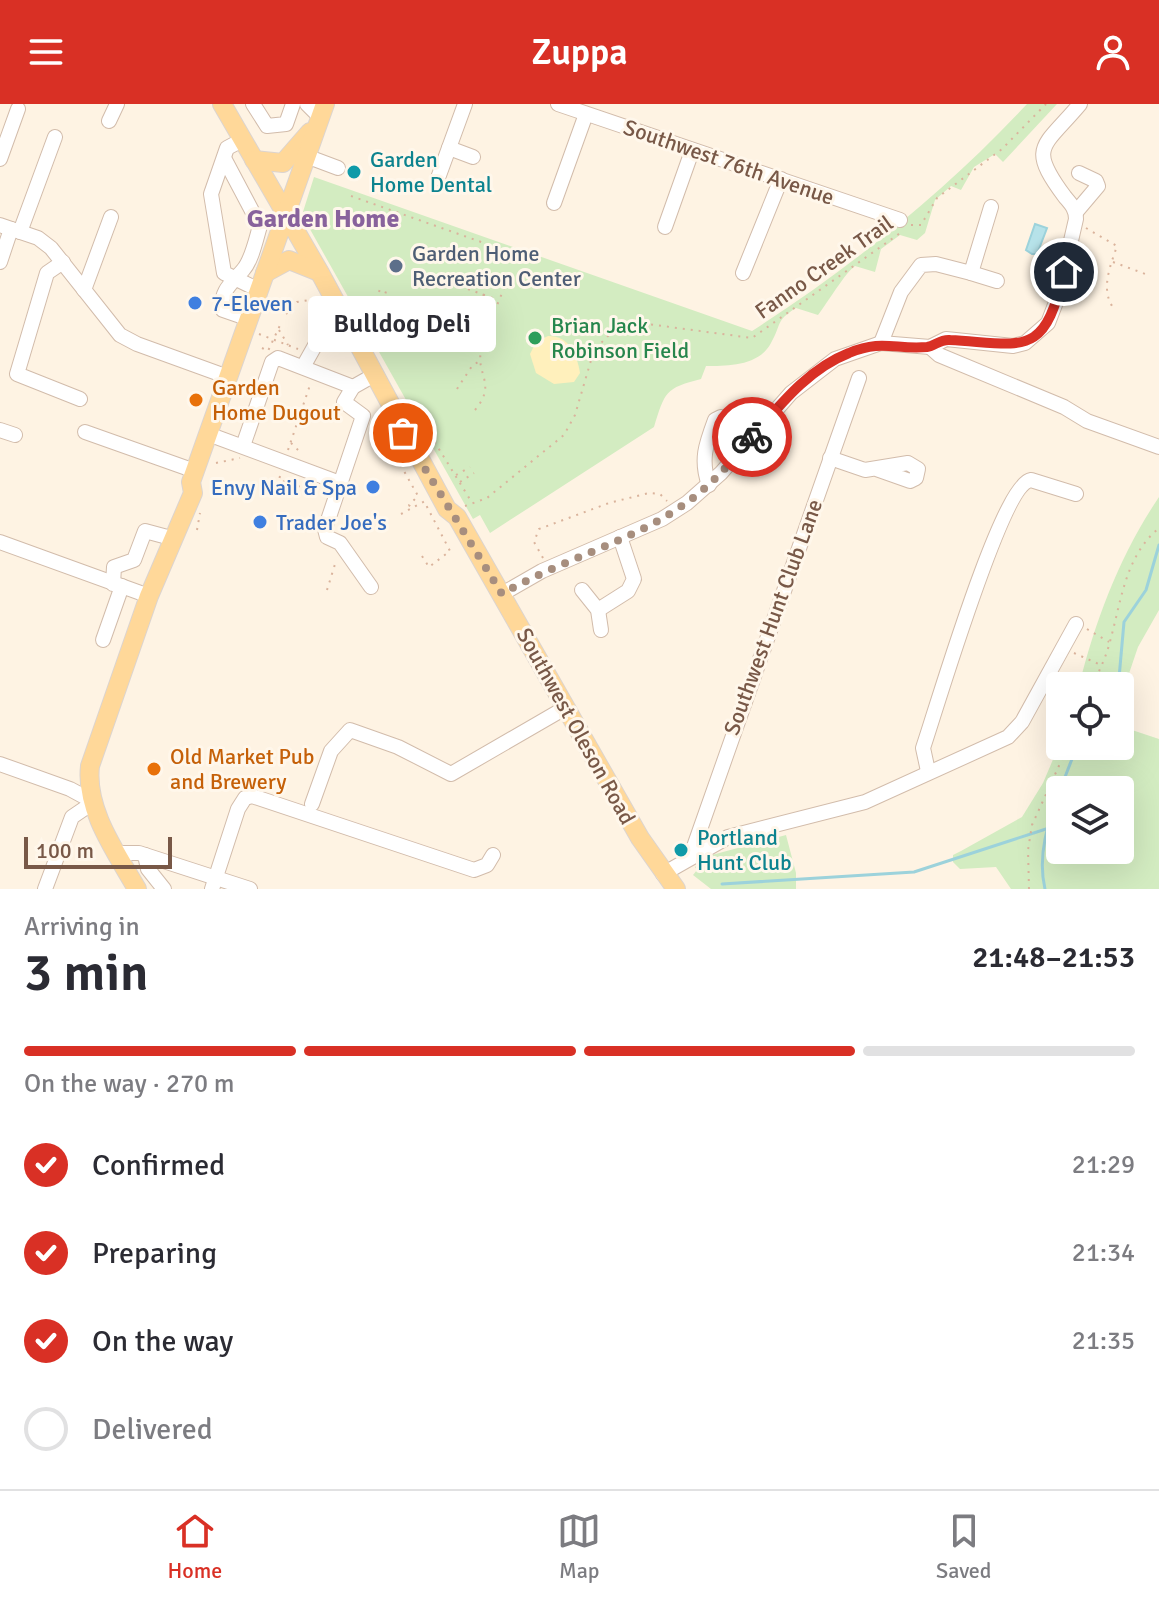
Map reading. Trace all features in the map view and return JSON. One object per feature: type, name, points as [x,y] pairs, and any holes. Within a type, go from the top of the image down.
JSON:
[{"type":"main road","name":"Southwest Oleson Road","points":[[222,104],[400,417],[409,423],[459,510],[466,507],[502,594],[565,708],[663,874],[676,889]]},
{"type":"main road","points":[[137,889],[94,802],[90,766],[173,533],[173,516],[193,476],[228,377],[254,326],[262,282],[306,156],[318,111]]},
{"type":"main road","points":[[254,160],[278,164],[288,160],[318,111]]},
{"type":"main road","points":[[262,282],[289,260],[320,273]]},
{"type":"street","points":[[109,121],[117,104]]},
{"type":"street","points":[[253,104],[267,126],[286,124],[293,104]]},
{"type":"street","points":[[438,178],[465,104]]},
{"type":"street","name":"Southwest 76th Avenue","points":[[558,104],[900,220]]},
{"type":"street","points":[[1075,217],[1041,159],[1045,145],[1080,104]]},
{"type":"street","points":[[0,159],[18,109]]},
{"type":"street","points":[[554,203],[586,114]]},
{"type":"street","points":[[0,262],[10,228],[55,137]]},
{"type":"street","points":[[242,140],[227,148],[211,194],[224,273],[233,278],[262,282]]},
{"type":"street","points":[[449,148],[473,157]]},
{"type":"street","points":[[665,227],[692,151]]},
{"type":"street","points":[[306,156],[338,168]]},
{"type":"street","points":[[224,158],[259,220],[255,242],[244,269],[233,278],[222,303],[223,310],[254,326]]},
{"type":"street","points":[[502,594],[548,568],[673,512],[709,485],[791,393],[818,369],[847,353],[881,343],[930,347],[946,339],[1013,346],[1038,334],[1048,323],[1058,297],[1075,217],[1098,186],[1096,181],[1079,173]]},
{"type":"street","points":[[743,273],[781,179]]},
{"type":"street","points":[[971,273],[991,207]]},
{"type":"street","points":[[84,290],[111,217]]},
{"type":"street","points":[[10,228],[45,243],[116,330],[130,341],[228,377]]},
{"type":"street","points":[[63,262],[47,273],[17,374],[80,399]]},
{"type":"street","points":[[881,343],[896,301],[921,265],[936,264],[997,281]]},
{"type":"street","points":[[930,347],[939,355],[1064,407],[1087,421],[1159,447]]},
{"type":"street","points":[[244,452],[272,362],[278,358],[310,360],[353,387]]},
{"type":"street","points":[[371,587],[340,543],[327,537],[325,529],[363,416],[344,402],[353,387],[376,374]]},
{"type":"street","name":"Southwest Hunt Club Lane","points":[[690,858],[693,841],[859,378]]},
{"type":"street","points":[[709,485],[702,467],[705,445],[715,420],[721,417],[758,430]]},
{"type":"street","points":[[85,432],[193,476]]},
{"type":"street","points":[[208,434],[244,452],[340,483]]},
{"type":"street","points":[[830,458],[862,470],[876,469]]},
{"type":"street","points":[[928,771],[923,748],[995,535],[1014,495],[1021,485],[1031,480],[1076,494]]},
{"type":"street","points":[[103,640],[117,585],[114,567],[134,560],[145,531],[173,533]]},
{"type":"street","points":[[598,610],[628,591],[634,579],[620,537]]},
{"type":"street","points":[[0,542],[149,596]]},
{"type":"street","points":[[582,590],[598,610],[601,630]]},
{"type":"street","points":[[663,874],[728,837],[865,802],[1014,733],[1076,624]]},
{"type":"street","points":[[312,804],[331,751],[350,730],[398,747],[451,774],[565,708]]},
{"type":"street","points":[[0,764],[70,789],[94,802],[72,817],[45,889]]},
{"type":"street","points":[[214,884],[238,809],[248,797],[474,870],[487,865],[493,855]]},
{"type":"street","points":[[117,853],[130,851],[145,855],[214,884],[250,889]]},
{"type":"street","points":[[145,855],[148,869],[164,889]]},
{"type":"path","name":"Fanno Creek Trail","points":[[466,507],[487,498],[564,435],[575,415],[594,350],[615,329],[640,323],[752,338],[873,256],[911,225],[919,227],[937,198],[1002,149],[1046,104]]},
{"type":"path","points":[[351,196],[501,249],[500,261]]},
{"type":"path","points":[[1075,217],[1117,246],[1107,296],[1114,309]]},
{"type":"path","points":[[1112,262],[1148,275]]},
{"type":"path","points":[[471,280],[473,274],[491,280],[478,311]]},
{"type":"path","points":[[475,410],[483,398],[487,380],[481,360],[507,280]]},
{"type":"path","points":[[379,292],[381,286]]},
{"type":"path","points":[[383,301],[387,288]]},
{"type":"path","points":[[468,289],[499,300]]},
{"type":"path","points":[[286,314],[300,301],[318,299]]},
{"type":"path","points":[[462,305],[493,317]]},
{"type":"path","points":[[262,348],[268,351],[282,321]]},
{"type":"path","points":[[254,326],[310,360],[286,455]]},
{"type":"path","points":[[278,328],[288,345]]},
{"type":"path","points":[[457,389],[472,366],[481,360]]},
{"type":"path","points":[[385,437],[410,400],[418,416],[424,417],[426,428],[468,497],[466,507]]},
{"type":"path","points":[[377,434],[385,437],[418,496],[417,502]]},
{"type":"path","points":[[290,443],[298,450]]},
{"type":"path","points":[[216,463],[244,452]]},
{"type":"path","points":[[455,476],[470,467]]},
{"type":"path","points":[[282,470],[279,480],[330,497]]},
{"type":"path","points":[[459,483],[474,473]]},
{"type":"path","points":[[548,568],[534,542],[539,529],[562,518],[649,493],[660,494],[673,512]]},
{"type":"path","points":[[401,514],[411,508],[409,505],[425,500],[450,551],[429,567],[422,556]]},
{"type":"path","points":[[197,530],[201,505]]},
{"type":"path","points":[[1099,672],[1130,568],[1143,541],[1159,528]]},
{"type":"path","points":[[327,590],[340,551]]},
{"type":"path","points":[[1076,624],[1110,642]]},
{"type":"path","points":[[1062,650],[1102,665]]},
{"type":"path","points":[[1029,889],[1032,827],[1062,760]]},
{"type":"green space","name":"Garden Home Recreation Center","points":[[1027,104],[1057,104],[1003,162],[995,154],[974,167],[961,190],[951,186],[935,200],[925,233],[917,240],[900,235],[881,249],[875,272],[855,266],[818,315],[796,308],[789,312],[766,351],[759,356],[742,363],[706,366],[701,379],[680,385],[668,393],[654,427],[490,533],[480,515],[473,519],[302,215],[314,177],[752,331],[897,226],[964,167]]},
{"type":"green space","points":[[1159,497],[1159,610],[1138,647],[1130,672],[1083,672],[1111,588]]},
{"type":"green space","points":[[1134,731],[1159,739],[1159,889],[1011,889],[996,867],[960,869],[953,862],[953,855],[1022,817],[1053,760],[1134,760]]},
{"type":"green space","points":[[786,835],[796,873],[796,889],[711,889],[693,875],[697,870],[695,867],[708,856]]},
{"type":"sand","points":[[548,336],[562,339],[574,353],[580,373],[574,382],[554,384],[536,373],[530,354],[536,342]]},
{"type":"water","points":[[1035,224],[1047,228],[1037,254],[1032,254],[1026,250]]},
{"type":"waterway","points":[[1120,672],[1124,622],[1146,590],[1159,545]]},
{"type":"waterway","points":[[1065,776],[1072,760]]},
{"type":"waterway","points":[[722,884],[914,872],[1046,829]]},
{"type":"waterway","points":[[1045,889],[1042,864],[1046,837]]},
{"type":"way so far","points":[[403,433],[502,594],[542,571],[662,519],[709,485],[752,437]]},
{"type":"place","name":"Garden Home Dental","points":[[354,172]]},
{"type":"place","name":"Garden Home Recreation Center","points":[[396,266]]},
{"type":"place","name":"7-Eleven","points":[[195,303]]},
{"type":"place","name":"Brian Jack Robinson Field","points":[[535,338]]},
{"type":"place","name":"Garden Home Dugout","points":[[196,400]]},
{"type":"place","name":"Bulldog Deli","points":[[403,433]]},
{"type":"place","name":"Envy Nail & Spa","points":[[373,487]]},
{"type":"place","name":"Trader Joe's","points":[[260,522]]},
{"type":"place","name":"Old Market Pub and Brewery","points":[[154,769]]},
{"type":"place","name":"Portland Hunt Club","points":[[681,850]]},
{"type":"district","name":"Garden Home","points":[[323,219]]},
{"type":"route","points":[[752,437],[791,393],[818,369],[847,353],[881,343],[930,347],[946,339],[1013,346],[1025,343],[1048,323],[1064,272]]}]
